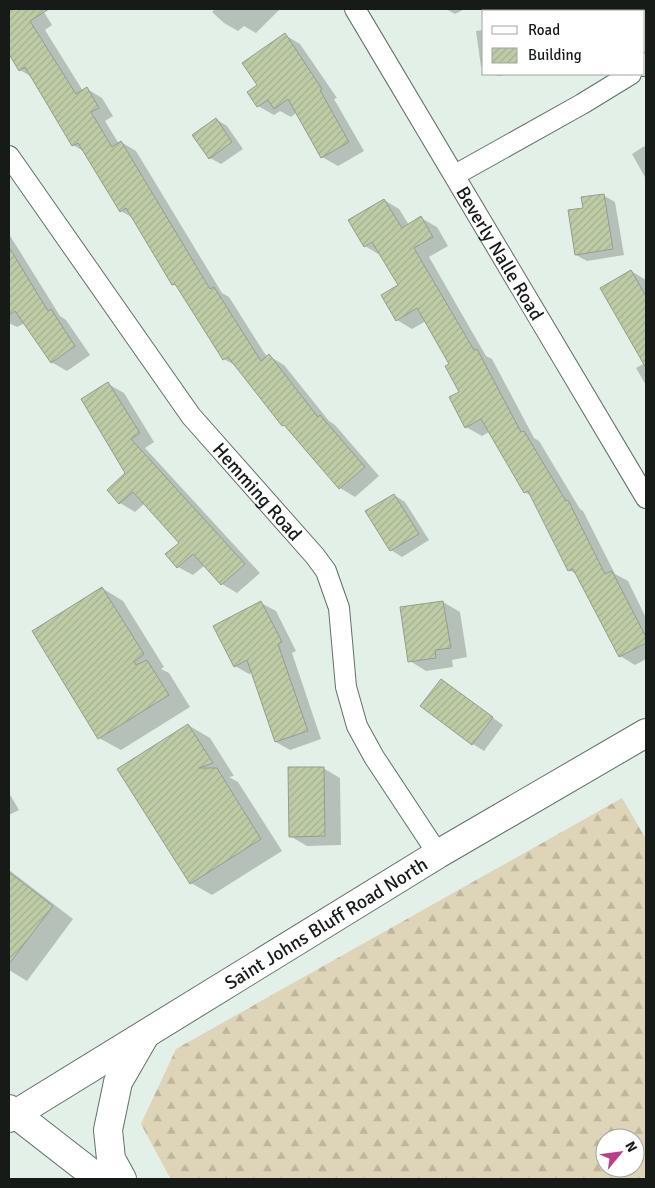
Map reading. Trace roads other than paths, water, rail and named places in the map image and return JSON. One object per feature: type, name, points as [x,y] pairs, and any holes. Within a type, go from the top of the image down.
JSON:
[{"type":"main road","name":"Saint Johns Bluff Road North","points":[[11,1114],[438,854],[646,734]]},
{"type":"main road","points":[[122,1179],[111,1159],[108,1130],[118,1082],[145,1034]]},
{"type":"main road","points":[[11,1114],[99,1179]]},
{"type":"street","name":"Beverly Nalle Road","points":[[354,9],[455,174],[646,498]]},
{"type":"street","points":[[455,174],[582,104],[629,75]]},
{"type":"street","name":"Hemming Road","points":[[9,156],[191,416],[315,556],[326,571],[339,608],[346,687],[357,726],[374,757],[438,854]]}]
